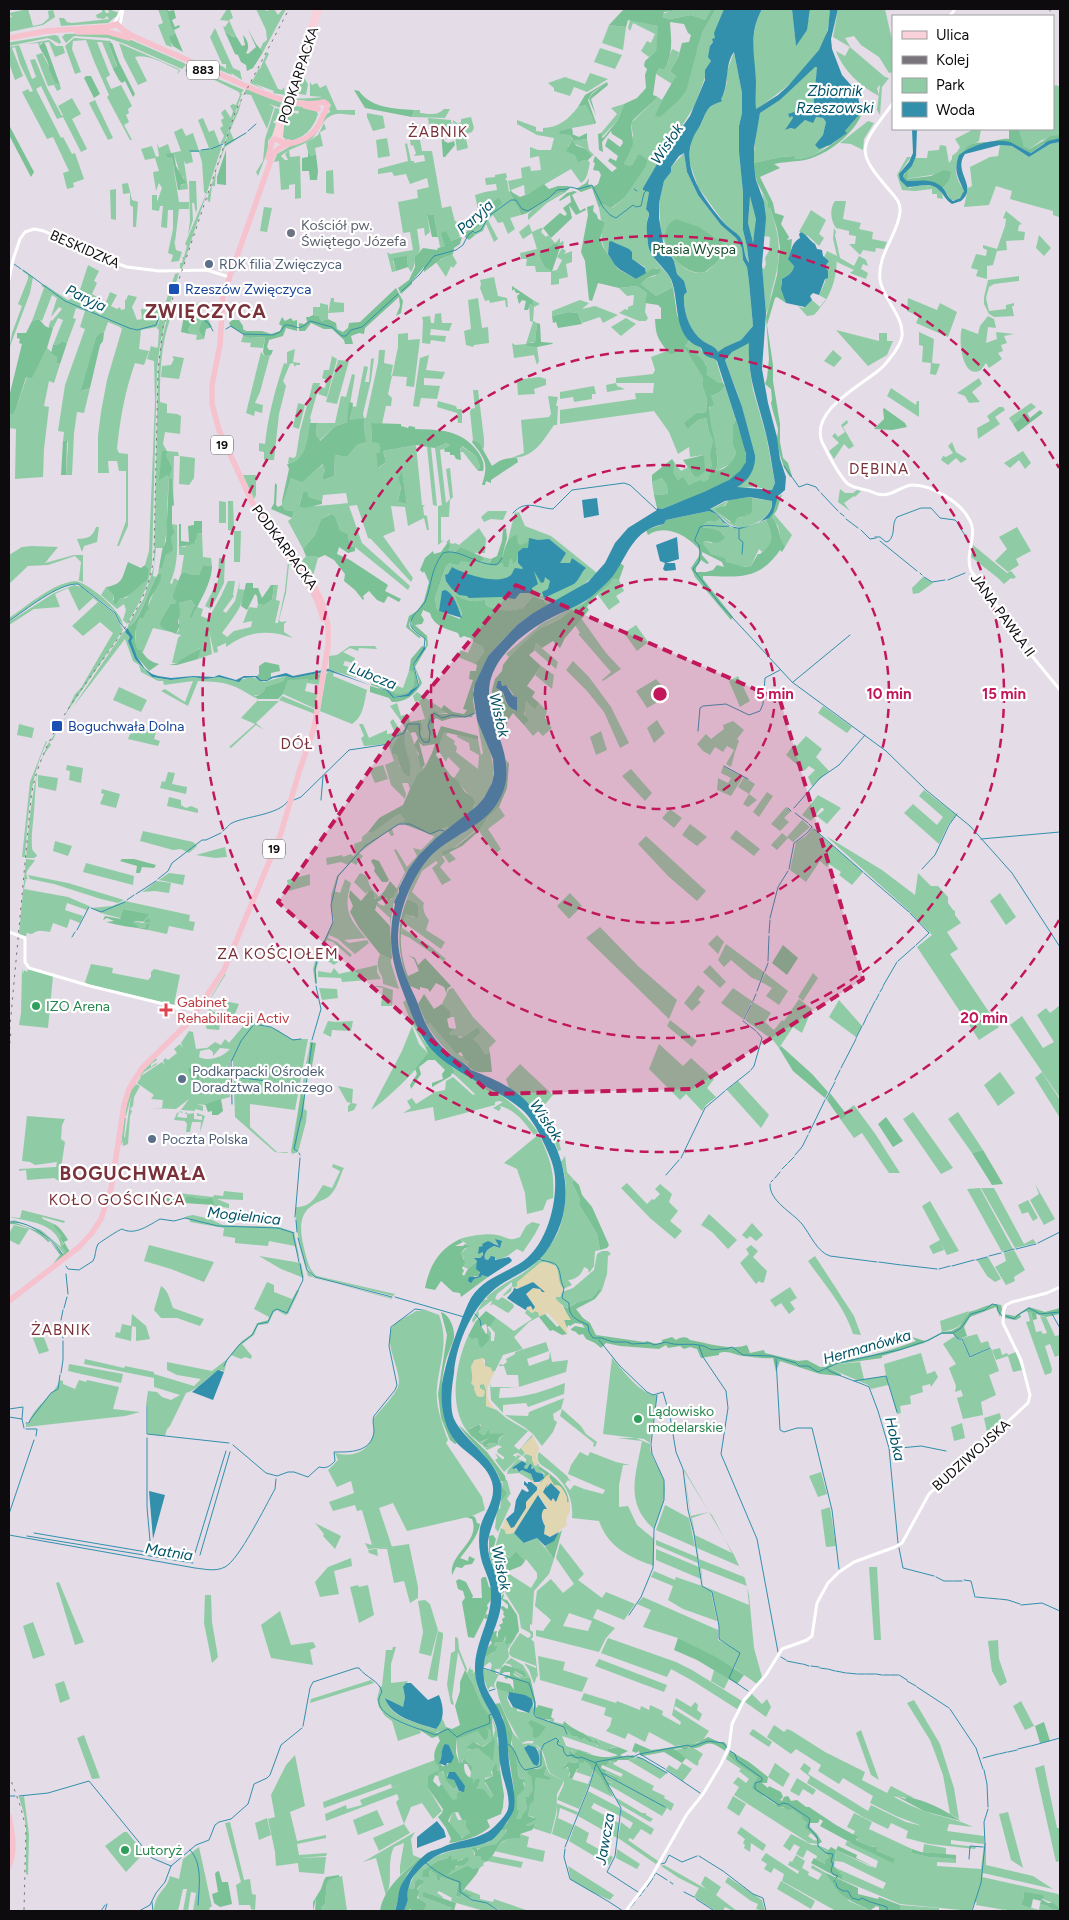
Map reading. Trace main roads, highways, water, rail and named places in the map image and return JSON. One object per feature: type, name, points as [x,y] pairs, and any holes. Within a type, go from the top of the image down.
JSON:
[{"type":"highway","points":[[117,26],[120,32],[114,33],[110,28],[117,26]]},
{"type":"highway","points":[[9,38],[46,31],[117,26]]},
{"type":"highway","name":"883","points":[[117,26],[140,39],[265,93],[314,104],[321,109]]},
{"type":"highway","name":"883","points":[[9,42],[48,34],[114,33],[123,35],[266,96],[287,103],[321,109]]},
{"type":"highway","points":[[277,146],[297,143],[310,136],[318,126],[321,109]]},
{"type":"highway","name":"19","points":[[274,140],[277,146]]},
{"type":"highway","name":"PODKARPACKA","points":[[277,146],[218,303],[217,340],[209,387],[209,408],[213,426],[255,508],[273,533],[308,574],[320,596],[328,625],[327,653]]},
{"type":"highway","name":"PODKARPACKA","points":[[228,276],[222,302],[220,348],[212,385],[214,414],[249,503],[266,531],[302,574],[311,588],[323,618],[327,653]]},
{"type":"highway","points":[[217,322],[220,330]]},
{"type":"highway","points":[[217,340],[219,340],[220,348]]},
{"type":"highway","points":[[209,408],[212,415],[214,414]]},
{"type":"highway","points":[[249,503],[255,508]]},
{"type":"highway","points":[[266,531],[272,535],[273,533]]},
{"type":"highway","name":"19","points":[[9,1301],[79,1247],[96,1227],[104,1213],[110,1194],[123,1112],[129,1089],[142,1068],[176,1036],[198,1011],[218,982],[229,960],[280,836],[304,754],[314,728],[327,653]]},
{"type":"highway","points":[[9,1816],[13,1845],[9,1866]]},
{"type":"main road","name":"PODKARPACKA","points":[[277,146],[281,124],[316,9]]},
{"type":"main road","name":"PODKARPACKA","points":[[291,89],[320,9]]},
{"type":"main road","name":"PODKARPACKA","points":[[274,140],[281,124]]},
{"type":"water","points":[[724,9],[762,9],[755,27],[754,36],[756,109],[788,86],[819,50],[828,30],[830,9],[838,9],[831,39],[832,49],[842,75],[857,92],[860,106],[859,115],[845,131],[847,133],[830,145],[819,149],[815,145],[823,135],[826,122],[823,118],[816,117],[813,123],[805,120],[795,129],[785,130],[793,118],[792,116],[790,118],[788,114],[797,111],[800,114],[804,113],[808,106],[814,103],[813,92],[815,89],[817,67],[815,67],[780,100],[760,113],[754,148],[754,165],[756,180],[764,202],[766,218],[762,265],[766,313],[762,369],[780,459],[786,477],[785,490],[778,496],[773,513],[769,518],[757,523],[769,513],[772,501],[749,497],[725,501],[710,509],[731,526],[751,526],[740,529],[734,528],[723,522],[716,514],[709,511],[666,520],[664,524],[645,531],[633,544],[613,576],[591,597],[532,629],[514,644],[499,662],[490,682],[489,696],[491,709],[503,749],[507,775],[499,801],[484,818],[436,851],[428,859],[409,890],[401,915],[398,946],[404,969],[430,1032],[444,1049],[471,1070],[508,1087],[527,1102],[551,1136],[559,1155],[566,1195],[563,1215],[556,1234],[545,1253],[529,1268],[491,1292],[475,1312],[458,1349],[452,1390],[451,1403],[454,1419],[459,1428],[492,1465],[501,1484],[501,1498],[488,1541],[488,1548],[500,1588],[501,1605],[485,1656],[484,1679],[486,1688],[504,1721],[514,1794],[514,1809],[504,1826],[490,1841],[442,1853],[424,1865],[411,1880],[404,1911],[395,1911],[402,1884],[422,1857],[450,1844],[485,1833],[500,1821],[508,1809],[508,1794],[500,1762],[496,1726],[479,1690],[475,1670],[477,1650],[491,1603],[490,1584],[480,1554],[479,1533],[493,1495],[493,1488],[486,1470],[456,1442],[448,1429],[442,1406],[442,1384],[453,1344],[471,1298],[481,1286],[528,1257],[543,1237],[552,1213],[555,1177],[550,1157],[541,1137],[526,1114],[509,1100],[443,1060],[423,1038],[415,1023],[395,969],[391,937],[394,902],[408,870],[419,855],[436,838],[477,806],[492,783],[494,774],[493,759],[477,720],[473,694],[475,684],[488,656],[517,625],[533,613],[588,582],[605,563],[615,543],[628,528],[657,510],[657,508],[662,509],[729,480],[740,471],[746,462],[746,454],[738,426],[717,361],[704,355],[701,347],[691,342],[685,336],[678,318],[671,279],[654,258],[649,248],[647,223],[649,213],[646,209],[649,192],[643,190],[663,154],[690,116],[705,80],[705,70],[711,61],[708,57],[710,46],[713,42],[712,39],[715,38],[714,33]],"holes":[[[734,52],[742,93],[739,152],[743,193],[743,230],[749,263],[740,237],[726,225],[701,192],[695,180],[689,154],[692,142],[708,109],[722,101],[731,57]],[[684,153],[687,172],[698,195],[721,225],[736,238],[742,248],[743,260],[747,267],[753,326],[741,340],[718,352],[694,332],[685,308],[684,295],[687,292],[684,281],[677,274],[674,261],[663,242],[659,218],[659,203],[664,181],[679,156]],[[750,196],[756,219],[753,243],[748,223]],[[749,343],[751,378],[767,440],[775,483],[772,490],[737,487],[751,474],[755,455],[742,407],[725,360],[732,352]]]},
{"type":"water","name":"Zbiornik Rzeszowski","points":[[792,9],[810,9],[807,30],[796,46]]},
{"type":"water","points":[[912,130],[917,130],[916,156],[912,166],[903,177],[907,181],[935,183],[943,188],[953,201],[960,198],[964,191],[956,170],[959,155],[964,151],[983,143],[1004,141],[1010,142],[1031,153],[1048,141],[1060,138],[1060,142],[1050,144],[1029,157],[1012,146],[1000,145],[965,154],[961,167],[967,184],[966,195],[961,201],[952,204],[933,186],[907,187],[900,180],[899,174],[909,162],[913,153]]},
{"type":"water","points":[[801,232],[815,244],[817,249],[822,250],[823,256],[829,261],[825,267],[828,271],[828,278],[825,279],[819,295],[813,293],[810,296],[812,300],[805,307],[786,303],[781,289],[782,279],[790,274],[794,266],[788,259],[793,245],[800,238],[799,234]]},
{"type":"water","points":[[611,241],[629,249],[632,252],[632,259],[645,268],[646,273],[636,279],[619,269],[608,254],[609,242]]},
{"type":"water","points":[[597,498],[599,515],[584,518],[582,500]]},
{"type":"water","points":[[677,537],[679,559],[666,563],[675,563],[676,570],[665,571],[663,569],[665,563],[660,561],[656,545]]},
{"type":"water","points":[[529,538],[538,540],[549,539],[566,553],[560,563],[570,563],[572,558],[586,568],[574,584],[544,598],[542,592],[548,589],[550,581],[545,577],[544,582],[541,583],[534,571],[538,584],[532,588],[532,593],[520,593],[515,599],[500,597],[469,598],[459,595],[446,581],[445,575],[448,574],[452,567],[482,578],[506,578],[511,575],[515,568],[523,568],[518,563],[518,552],[523,548],[528,548]]},
{"type":"water","points":[[445,590],[454,598],[462,618],[439,611],[442,591]]},
{"type":"water","points":[[127,628],[133,637],[131,641],[137,657],[145,669],[158,676],[171,678],[193,676],[214,677],[219,675],[236,680],[244,676],[257,676],[261,680],[267,680],[286,673],[293,676],[328,669],[371,686],[329,671],[293,678],[286,676],[273,678],[267,681],[260,681],[255,677],[243,678],[239,682],[219,677],[205,679],[193,677],[171,680],[152,677],[135,659],[128,641],[130,637],[125,632]]},
{"type":"water","points":[[424,647],[426,648],[414,664],[419,686],[409,696],[393,698],[387,691],[376,687],[388,690],[394,697],[408,694],[418,686],[413,664]]},
{"type":"water","points":[[498,681],[501,681],[502,686],[506,685],[513,696],[517,697],[517,711],[509,706],[503,692],[496,688]]},
{"type":"water","points":[[495,1239],[502,1241],[500,1248],[494,1246],[490,1248],[486,1253],[485,1259],[488,1260],[491,1256],[495,1257],[495,1260],[509,1257],[512,1260],[511,1262],[488,1277],[482,1275],[471,1283],[468,1281],[469,1277],[478,1277],[480,1272],[476,1269],[477,1261],[474,1258],[480,1258],[483,1255],[483,1252],[478,1254],[479,1247],[488,1241],[499,1246]]},
{"type":"water","points":[[533,1282],[545,1292],[533,1288],[526,1294],[535,1307],[533,1310],[531,1306],[527,1307],[526,1310],[507,1298],[514,1288],[517,1289]]},
{"type":"water","points":[[218,1370],[224,1372],[213,1400],[192,1392]]},
{"type":"water","points":[[522,1461],[527,1464],[524,1468],[527,1469],[530,1464],[532,1465],[531,1469],[534,1468],[536,1472],[543,1474],[544,1478],[539,1482],[534,1482],[531,1474],[522,1470],[519,1472],[516,1468],[512,1468]]},
{"type":"water","points":[[524,1481],[528,1484],[528,1482],[531,1482],[537,1487],[537,1490],[526,1502],[526,1508],[514,1527],[511,1528],[506,1519],[514,1512],[516,1500],[522,1489],[527,1492],[529,1491],[524,1485]]},
{"type":"water","points":[[548,1483],[546,1488],[551,1483],[560,1492],[556,1502],[553,1498],[551,1501],[543,1492]]},
{"type":"water","points":[[149,1491],[165,1495],[153,1539]]},
{"type":"water","points":[[538,1495],[547,1509],[544,1509],[542,1515],[545,1526],[544,1534],[550,1537],[559,1532],[554,1541],[545,1546],[537,1538],[524,1543],[514,1533]]},
{"type":"water","points":[[406,1683],[411,1683],[428,1700],[439,1695],[443,1713],[436,1729],[406,1719],[388,1705],[385,1698],[403,1707],[405,1697],[403,1687]]},
{"type":"water","points":[[509,1692],[525,1695],[532,1699],[533,1704],[529,1713],[513,1707],[508,1698]]},
{"type":"water","points":[[445,1744],[449,1745],[454,1757],[451,1763],[447,1763],[446,1766],[439,1763]]},
{"type":"water","points":[[528,1745],[535,1747],[538,1751],[539,1759],[537,1766],[533,1764],[524,1748]]},
{"type":"water","points":[[449,1772],[455,1772],[465,1786],[464,1792],[459,1791],[454,1780],[447,1778]]},
{"type":"water","points":[[437,1821],[444,1830],[446,1837],[417,1848],[417,1837]]},
{"type":"waterway","points":[[248,131],[256,124]]},
{"type":"waterway","points":[[225,145],[246,133]]},
{"type":"waterway","points":[[211,149],[223,144]]},
{"type":"waterway","points":[[201,150],[209,149]]},
{"type":"waterway","points":[[190,151],[199,151]]},
{"type":"waterway","name":"Paryja","points":[[402,291],[420,274],[434,256],[456,250],[463,245],[468,235],[473,231],[475,233],[481,230],[489,216],[511,200],[516,200],[522,209],[528,211],[549,198],[557,190],[570,187],[579,189],[592,185],[603,207],[610,215],[616,218],[633,205],[636,207],[641,206],[644,193],[647,190]]},
{"type":"waterway","name":"Paryja","points":[[14,264],[21,269]]},
{"type":"waterway","name":"Paryja","points":[[23,270],[65,301],[129,328],[137,330],[156,325],[163,306]]},
{"type":"waterway","name":"Paryja","points":[[226,329],[231,326],[243,334],[273,335],[280,332],[285,325],[300,328],[310,321],[332,327],[342,336],[346,336],[351,330],[362,327],[398,294]]},
{"type":"waterway","name":"Paryja","points":[[178,310],[188,305],[198,307],[201,317],[209,324],[213,331]]},
{"type":"waterway","name":"BESKIDZKA","points":[[171,310],[177,310]]},
{"type":"waterway","points":[[784,466],[799,487],[807,484],[816,487],[819,491]]},
{"type":"waterway","name":"Lubcza","points":[[513,513],[522,506],[527,505],[553,509],[572,490],[624,483],[630,485],[657,510]]},
{"type":"waterway","points":[[821,493],[838,511]]},
{"type":"waterway","points":[[875,537],[880,537],[886,542],[889,541],[897,517],[921,508],[931,508],[940,518],[957,522]]},
{"type":"waterway","points":[[840,513],[844,516]]},
{"type":"waterway","points":[[846,519],[858,528]]},
{"type":"waterway","points":[[958,524],[969,542]]},
{"type":"waterway","points":[[729,526],[707,525],[700,527],[695,539],[699,545],[700,553],[699,562],[693,569],[719,603],[792,682],[886,751],[926,790],[970,826],[1012,873],[1060,947]]},
{"type":"waterway","points":[[739,529],[739,539],[743,542],[742,554]]},
{"type":"waterway","points":[[861,530],[870,539],[876,538]]},
{"type":"waterway","points":[[880,541],[917,571]]},
{"type":"waterway","name":"Lubcza","points":[[424,648],[425,639],[413,630],[411,622],[413,616],[425,602],[433,571],[443,553],[456,553],[491,564],[498,564],[502,558]]},
{"type":"waterway","points":[[948,580],[965,573]]},
{"type":"waterway","points":[[924,577],[932,582],[945,580]]},
{"type":"waterway","name":"Lubcza","points":[[9,621],[52,592],[78,584],[115,613],[126,630]]},
{"type":"waterway","points":[[793,682],[850,635]]},
{"type":"waterway","points":[[698,731],[700,708],[703,706],[726,704],[749,715],[760,711],[763,704],[765,678],[780,670]]},
{"type":"waterway","points":[[294,800],[301,797],[349,750],[389,744],[394,737],[404,733],[408,724],[419,724],[421,738],[424,742],[429,742],[430,732],[428,726],[434,713],[442,718],[452,715],[465,717],[475,713]]},
{"type":"waterway","points":[[794,808],[820,778],[839,765],[865,735]]},
{"type":"waterway","points":[[724,766],[748,779]]},
{"type":"waterway","points":[[321,800],[323,776]]},
{"type":"waterway","points":[[223,831],[232,823],[270,812],[284,806],[288,801]]},
{"type":"waterway","points":[[788,808],[791,811]]},
{"type":"waterway","points":[[795,813],[808,823]]},
{"type":"waterway","points":[[922,869],[935,855],[949,825],[957,814]]},
{"type":"waterway","name":"Mogielnica","points":[[316,983],[315,969],[318,956],[333,922],[331,905],[338,876],[365,846],[399,824],[410,824],[430,834],[440,830],[444,831]]},
{"type":"waterway","points":[[809,824],[812,827]]},
{"type":"waterway","points":[[789,869],[794,843],[812,827]]},
{"type":"waterway","points":[[814,829],[863,872]]},
{"type":"waterway","points":[[981,839],[1060,832]]},
{"type":"waterway","points":[[158,879],[168,871],[172,863],[202,840],[221,833]]},
{"type":"waterway","points":[[770,918],[778,887],[788,871]]},
{"type":"waterway","points":[[864,873],[909,912]]},
{"type":"waterway","points":[[136,894],[156,881]]},
{"type":"waterway","points":[[127,900],[134,895]]},
{"type":"waterway","points":[[91,908],[101,912],[125,902]]},
{"type":"waterway","points":[[77,930],[89,907]]},
{"type":"waterway","points":[[910,913],[929,933],[916,945]]},
{"type":"waterway","points":[[769,933],[770,920]]},
{"type":"waterway","points":[[72,937],[75,932]]},
{"type":"waterway","points":[[768,961],[769,936]]},
{"type":"waterway","points":[[898,961],[915,946]]},
{"type":"waterway","points":[[883,986],[897,962]]},
{"type":"waterway","points":[[765,971],[768,963]]},
{"type":"waterway","points":[[757,991],[764,972]]},
{"type":"waterway","name":"Mogielnica","points":[[312,1040],[321,1009],[316,986]]},
{"type":"waterway","points":[[880,992],[883,987]]},
{"type":"waterway","points":[[753,1001],[756,994]]},
{"type":"waterway","points":[[876,1000],[879,994]]},
{"type":"waterway","points":[[869,1013],[875,1001]]},
{"type":"waterway","points":[[744,1019],[751,1005]]},
{"type":"waterway","points":[[863,1025],[868,1014]]},
{"type":"waterway","points":[[743,1021],[756,1031]]},
{"type":"waterway","points":[[232,1104],[231,1062],[241,1041],[254,1024],[271,1027],[293,1040],[301,1039]]},
{"type":"waterway","points":[[856,1038],[862,1026]]},
{"type":"waterway","points":[[751,1070],[754,1066],[762,1038],[757,1032]]},
{"type":"waterway","points":[[841,1068],[856,1039]]},
{"type":"waterway","name":"Mogielnica","points":[[297,1151],[294,1149],[302,1113],[312,1043]]},
{"type":"waterway","points":[[835,1080],[840,1070]]},
{"type":"waterway","points":[[726,1090],[750,1071]]},
{"type":"waterway","points":[[235,1077],[267,1081]]},
{"type":"waterway","points":[[826,1099],[835,1082]]},
{"type":"waterway","points":[[681,1158],[705,1108],[725,1091]]},
{"type":"waterway","points":[[809,1133],[825,1100]]},
{"type":"waterway","points":[[795,1155],[802,1147],[808,1135]]},
{"type":"waterway","points":[[788,1163],[794,1157]]},
{"type":"waterway","name":"Mogielnica","points":[[295,1217],[300,1158]]},
{"type":"waterway","points":[[666,1175],[679,1160]]},
{"type":"waterway","points":[[782,1169],[787,1164]]},
{"type":"waterway","points":[[775,1178],[780,1172]]},
{"type":"waterway","points":[[770,1184],[773,1196],[802,1224],[825,1254],[877,1262]]},
{"type":"waterway","name":"Mogielnica","points":[[66,1266],[68,1269],[79,1270],[93,1261],[98,1244],[114,1233],[122,1229],[132,1231],[147,1227],[160,1219],[174,1221],[185,1218],[218,1226],[278,1228],[294,1233]]},
{"type":"waterway","name":"Mogielnica","points":[[296,1220],[297,1232]]},
{"type":"waterway","name":"Mogielnica","points":[[9,1222],[24,1224],[39,1231],[53,1242],[62,1254]]},
{"type":"waterway","points":[[1038,1243],[1060,1232]]},
{"type":"waterway","points":[[293,1234],[299,1262]]},
{"type":"waterway","name":"Mogielnica","points":[[298,1238],[307,1270],[315,1277],[392,1297]]},
{"type":"waterway","points":[[1016,1249],[1036,1244]]},
{"type":"waterway","points":[[1004,1252],[1014,1249]]},
{"type":"waterway","points":[[989,1256],[1001,1253]]},
{"type":"waterway","points":[[976,1260],[987,1257]]},
{"type":"waterway","name":"Hermanówka","points":[[538,1259],[553,1263],[558,1267],[564,1288],[562,1298],[569,1303],[572,1315],[588,1325],[589,1332],[593,1338],[632,1344],[650,1343],[654,1345],[666,1342],[694,1344],[714,1350],[732,1347],[743,1355],[772,1356],[796,1363],[799,1366],[808,1366],[818,1372],[838,1363],[899,1350],[929,1340],[942,1333],[953,1333],[961,1328],[971,1314],[985,1310],[992,1304],[997,1305],[998,1311],[1002,1316]]},
{"type":"waterway","points":[[952,1266],[974,1260]]},
{"type":"waterway","points":[[879,1262],[901,1265]]},
{"type":"waterway","points":[[224,1366],[239,1345],[252,1335],[258,1324],[268,1322],[273,1311],[277,1309],[287,1313],[303,1280],[300,1264]]},
{"type":"waterway","points":[[902,1265],[937,1269]]},
{"type":"waterway","points":[[939,1269],[950,1266]]},
{"type":"waterway","points":[[66,1274],[68,1294]]},
{"type":"waterway","points":[[64,1308],[67,1297]]},
{"type":"waterway","name":"Mogielnica","points":[[395,1297],[464,1317]]},
{"type":"waterway","name":"Hermanówka","points":[[1006,1316],[1014,1319],[1029,1308],[1040,1314],[1060,1312]]},
{"type":"waterway","name":"Matnia","points":[[233,1445],[266,1473],[277,1476],[294,1472],[308,1477],[319,1467],[330,1466],[335,1461],[334,1452],[364,1448],[372,1439],[374,1416],[397,1385],[389,1346],[391,1327],[415,1309],[422,1310]]},
{"type":"waterway","points":[[61,1320],[63,1310]]},
{"type":"waterway","points":[[475,1314],[480,1320],[481,1326]]},
{"type":"waterway","points":[[1052,1314],[1060,1328]]},
{"type":"waterway","points":[[62,1329],[63,1338]]},
{"type":"waterway","points":[[954,1334],[958,1339],[962,1339],[970,1357],[990,1348]]},
{"type":"waterway","points":[[599,1340],[619,1365],[647,1392],[653,1395],[663,1392],[670,1416],[676,1452],[683,1469],[688,1510],[694,1534],[702,1586],[712,1592],[719,1626],[719,1639],[740,1653],[729,1678],[748,1691]]},
{"type":"waterway","points":[[61,1373],[63,1341]]},
{"type":"waterway","points":[[699,1346],[703,1357],[726,1391],[728,1408],[721,1454],[757,1539],[778,1652]]},
{"type":"waterway","points":[[776,1359],[780,1430],[784,1432],[797,1428],[812,1428],[832,1510],[839,1569]]},
{"type":"waterway","name":"Hobka","points":[[827,1369],[869,1387],[889,1448],[898,1543]]},
{"type":"waterway","points":[[26,1423],[29,1423],[51,1393],[58,1389],[60,1375]]},
{"type":"waterway","points":[[854,1381],[886,1376],[897,1412]]},
{"type":"waterway","points":[[651,1444],[657,1395]]},
{"type":"waterway","points":[[147,1406],[147,1434],[229,1443]]},
{"type":"waterway","points":[[9,1409],[23,1407],[22,1419]]},
{"type":"waterway","points":[[9,1417],[22,1419],[24,1428]]},
{"type":"waterway","points":[[26,1429],[37,1429],[36,1436]]},
{"type":"waterway","points":[[147,1438],[147,1507],[151,1552]]},
{"type":"waterway","points":[[9,1514],[34,1440]]},
{"type":"waterway","points":[[629,1615],[641,1597],[653,1568],[654,1529],[664,1500],[664,1480],[652,1454],[651,1445]]},
{"type":"waterway","points":[[890,1449],[921,1446],[946,1451]]},
{"type":"waterway","points":[[34,1533],[188,1559],[195,1553],[226,1451]]},
{"type":"waterway","points":[[200,1555],[230,1452]]},
{"type":"waterway","name":"Matnia","points":[[9,1535],[195,1568],[218,1569],[225,1567],[231,1562],[245,1543],[275,1489],[276,1479]]},
{"type":"waterway","name":"Matnia","points":[[27,1536],[193,1563]]},
{"type":"waterway","name":"Hobka","points":[[899,1548],[903,1568],[934,1576]]},
{"type":"waterway","name":"Hobka","points":[[936,1577],[944,1581],[953,1581]]},
{"type":"waterway","name":"Hobka","points":[[964,1580],[971,1581],[975,1597]]},
{"type":"waterway","name":"Hobka","points":[[954,1581],[962,1581]]},
{"type":"waterway","name":"Hobka","points":[[976,1597],[987,1598]]},
{"type":"waterway","name":"Hobka","points":[[988,1598],[998,1599]]},
{"type":"waterway","name":"Hobka","points":[[999,1599],[1020,1604]]},
{"type":"waterway","name":"Hobka","points":[[1021,1605],[1042,1603],[1060,1611]]},
{"type":"waterway","points":[[781,1657],[786,1660]]},
{"type":"waterway","points":[[787,1661],[802,1664]]},
{"type":"waterway","points":[[803,1664],[809,1666]]},
{"type":"waterway","points":[[811,1666],[819,1667]]},
{"type":"waterway","points":[[303,1726],[310,1688],[313,1682],[356,1668],[359,1668],[381,1688],[382,1692],[379,1700],[381,1708],[387,1714],[407,1725],[435,1735],[448,1729],[457,1737],[490,1723],[489,1715],[492,1714]]},
{"type":"waterway","points":[[483,1668],[499,1673]]},
{"type":"waterway","points":[[820,1668],[827,1669]]},
{"type":"waterway","points":[[828,1669],[835,1671]]},
{"type":"waterway","points":[[836,1671],[846,1673]]},
{"type":"waterway","points":[[847,1673],[857,1674]]},
{"type":"waterway","points":[[500,1674],[529,1683],[535,1702],[534,1714],[536,1717],[564,1727],[567,1734]]},
{"type":"waterway","points":[[858,1674],[865,1674]]},
{"type":"waterway","points":[[866,1674],[875,1674]]},
{"type":"waterway","points":[[876,1674],[882,1675]]},
{"type":"waterway","points":[[883,1675],[890,1675]]},
{"type":"waterway","points":[[891,1675],[898,1675]]},
{"type":"waterway","points":[[899,1675],[907,1680]]},
{"type":"waterway","points":[[907,1681],[916,1686]]},
{"type":"waterway","points":[[917,1687],[949,1708]]},
{"type":"waterway","points":[[489,1691],[495,1689]]},
{"type":"waterway","points":[[950,1709],[976,1748],[983,1769]]},
{"type":"waterway","points":[[139,1911],[150,1905],[156,1893],[165,1882],[171,1866],[196,1845],[209,1840],[215,1825],[231,1819],[248,1804],[254,1784],[270,1775],[281,1745],[302,1728]]},
{"type":"waterway","name":"Jawcza","points":[[541,1750],[544,1744],[556,1738],[559,1741],[557,1742],[558,1745],[563,1747],[567,1756],[573,1755],[574,1757],[581,1757],[596,1763],[621,1808],[615,1856],[607,1872],[638,1892]]},
{"type":"waterway","points":[[1031,1746],[1060,1738]]},
{"type":"waterway","points":[[596,1762],[628,1756],[633,1757],[639,1754],[688,1745],[691,1747],[708,1741],[723,1743],[727,1748]]},
{"type":"waterway","name":"Jawcza","points":[[508,1744],[514,1750],[525,1770],[541,1765],[541,1751]]},
{"type":"waterway","points":[[1018,1749],[1030,1746]]},
{"type":"waterway","points":[[1008,1752],[1017,1750]]},
{"type":"waterway","points":[[730,1751],[735,1754],[737,1760],[762,1778],[762,1781],[755,1783],[755,1789],[779,1805],[783,1803],[788,1804],[809,1818],[808,1827],[815,1834],[818,1846],[826,1853],[833,1854],[831,1871],[838,1876],[836,1878]]},
{"type":"waterway","points":[[999,1754],[1007,1752]]},
{"type":"waterway","points":[[640,1754],[665,1769]]},
{"type":"waterway","points":[[983,1758],[998,1754]]},
{"type":"waterway","points":[[637,1757],[667,1773]]},
{"type":"waterway","points":[[565,1847],[596,1764]]},
{"type":"waterway","points":[[666,1770],[700,1793]]},
{"type":"waterway","points":[[984,1770],[988,1807]]},
{"type":"waterway","points":[[602,1773],[665,1807]]},
{"type":"waterway","points":[[19,1796],[48,1793],[89,1781],[152,1858],[171,1866]]},
{"type":"waterway","points":[[9,1796],[15,1796]]},
{"type":"waterway","points":[[972,1911],[981,1883],[985,1844],[984,1822],[988,1809]]},
{"type":"waterway","points":[[969,1859],[970,1846],[983,1847]]},
{"type":"waterway","points":[[565,1849],[564,1857],[570,1879],[623,1911]]},
{"type":"waterway","points":[[190,1850],[199,1869],[198,1905]]},
{"type":"waterway","name":"Jawcza","points":[[661,1864],[665,1863],[669,1855],[682,1862],[697,1856]]},
{"type":"waterway","name":"Jawcza","points":[[699,1856],[723,1871],[753,1894],[763,1898],[766,1911]]},
{"type":"waterway","points":[[426,1863],[442,1874],[460,1882],[460,1892],[472,1900],[487,1903],[499,1911]]},
{"type":"waterway","points":[[656,1873],[667,1880]]},
{"type":"waterway","points":[[647,1887],[653,1878]]},
{"type":"waterway","points":[[836,1883],[837,1887],[843,1891],[848,1891],[852,1898],[859,1900],[862,1898],[887,1907],[887,1911]]},
{"type":"waterway","points":[[642,1893],[645,1889]]},
{"type":"waterway","points":[[684,1892],[694,1897]]},
{"type":"waterway","points":[[696,1899],[713,1910]]},
{"type":"waterway","points":[[152,1902],[153,1911]]},
{"type":"waterway","points":[[630,1908],[635,1902]]},
{"type":"waterway","points":[[105,1911],[107,1904]]},
{"type":"waterway","points":[[101,1911],[105,1905]]},
{"type":"railway","points":[[9,1037],[31,798],[36,776],[43,755],[64,715],[130,620],[141,601],[149,580],[154,555],[158,371],[163,327],[236,110],[289,9]]},
{"type":"railway","points":[[9,1051],[11,1031]]},
{"type":"railway","points":[[9,1775],[26,1828],[24,1911]]},
{"type":"place","name":"Kościół pw. Świętego Józefa","points":[[291,233]]},
{"type":"place","name":"RDK filia Zwięczyca","points":[[209,264]]},
{"type":"place","name":"Rzeszów Zwięczyca","points":[[174,289]]},
{"type":"place","name":"Boguchwała Dolna","points":[[57,726]]},
{"type":"place","name":"IZO Arena","points":[[36,1006]]},
{"type":"place","name":"Gabinet Rehabilitacji Activ","points":[[166,1010]]},
{"type":"place","name":"Podkarpacki Ośrodek Doradztwa Rolniczego","points":[[182,1079]]},
{"type":"place","name":"Poczta Polska","points":[[152,1139]]},
{"type":"place","name":"Lądowisko modelarskie","points":[[638,1419]]},
{"type":"place","name":"Lutoryż","points":[[125,1850]]},
{"type":"district","name":"ŻABNIK","points":[[438,132]]},
{"type":"district","name":"ZWIĘCZYCA","points":[[206,311]]},
{"type":"district","name":"DĘBINA","points":[[879,469]]},
{"type":"district","name":"DÓŁ","points":[[297,744]]},
{"type":"district","name":"ZA KOŚCIOŁEM","points":[[278,954]]},
{"type":"district","name":"BOGUCHWAŁA","points":[[133,1173]]},
{"type":"district","name":"KOŁO GOŚCIŃCA","points":[[117,1200]]},
{"type":"district","name":"ŻABNIK","points":[[61,1330]]},
{"type":"water label","name":"Wisłok","points":[[667,144]]},
{"type":"water label","name":"Wisłok","points":[[499,715]]},
{"type":"water label","name":"Wisłok","points":[[546,1120]]},
{"type":"water label","name":"Wisłok","points":[[501,1568]]},
{"type":"park label","name":"Ptasia Wyspa","points":[[694,249]]}]
